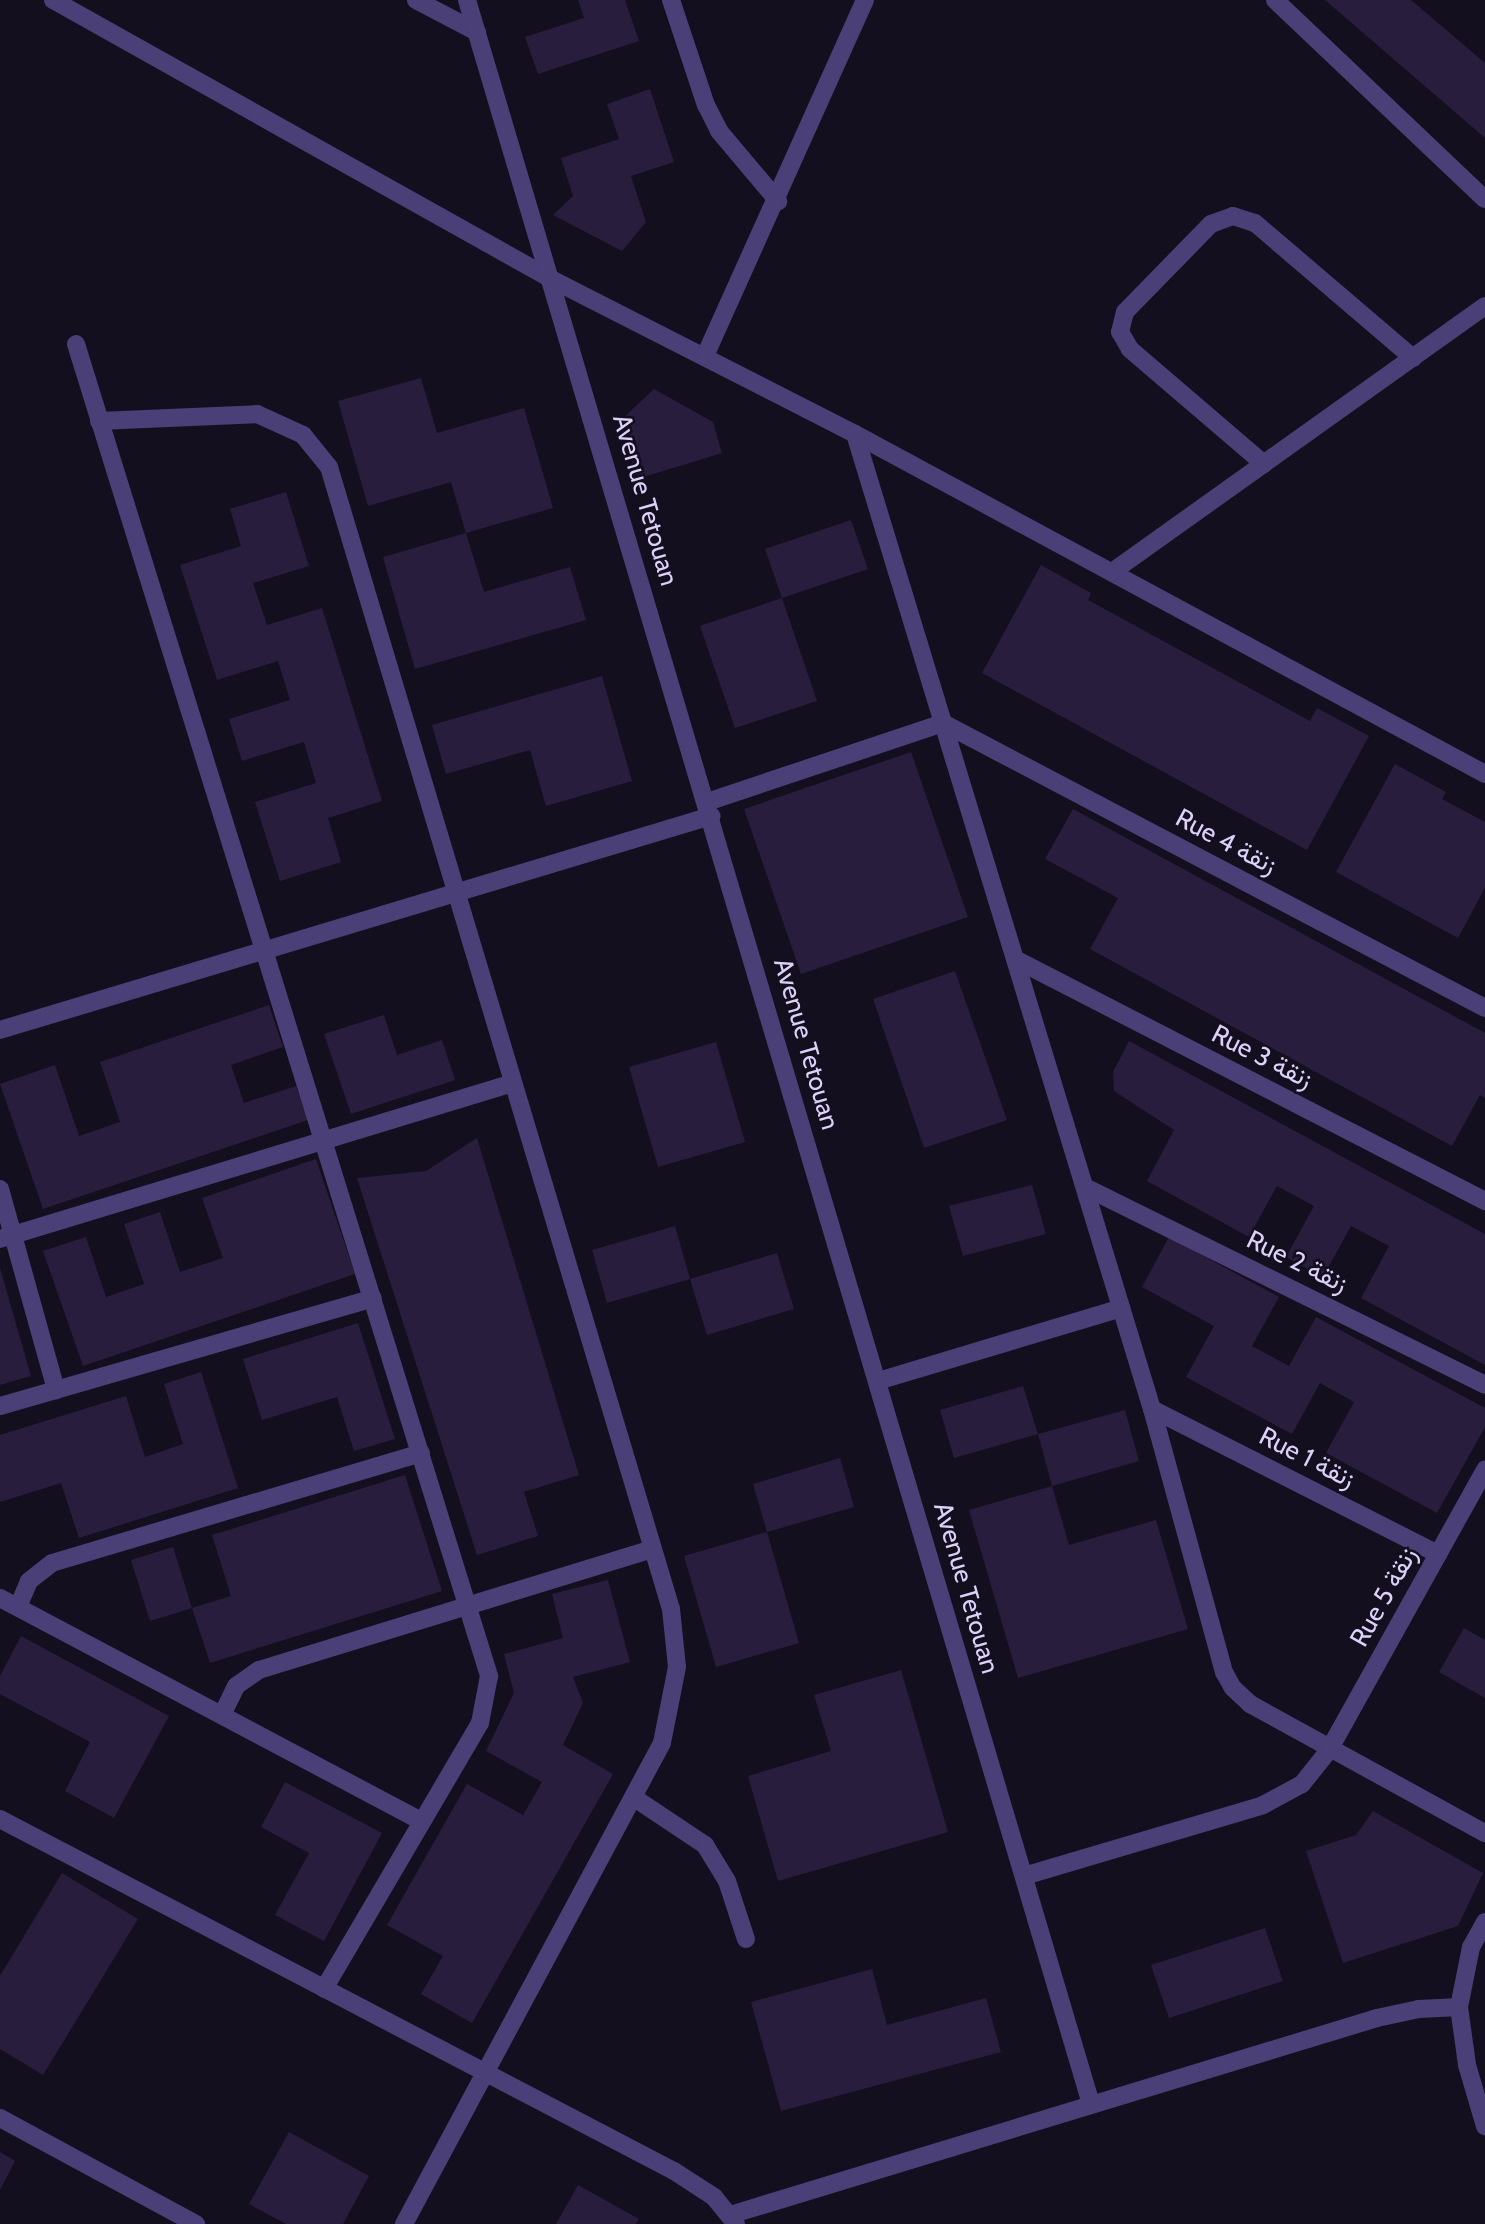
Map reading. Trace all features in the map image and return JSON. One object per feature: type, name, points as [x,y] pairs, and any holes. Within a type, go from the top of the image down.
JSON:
[{"type":"street","points":[[53,0],[553,280],[855,434],[1485,774]]},
{"type":"street","points":[[416,0],[477,32]]},
{"type":"street","name":"Avenue Tetouan","points":[[467,0],[553,280],[1091,2104]]},
{"type":"street","points":[[671,0],[706,105],[719,131],[778,201]]},
{"type":"street","points":[[705,356],[778,201],[865,0]]},
{"type":"street","points":[[1275,0],[1485,198]]},
{"type":"street","points":[[1264,464],[1130,349],[1120,332],[1125,312],[1211,224],[1233,216],[1255,223],[1413,358]]},
{"type":"street","points":[[1112,572],[1485,306]]},
{"type":"street","points":[[76,344],[489,1676],[486,1708],[324,1989]]},
{"type":"street","points":[[100,421],[257,414],[289,426],[317,450],[329,467],[671,1609],[677,1667],[662,1743],[487,2075],[404,2224]]},
{"type":"street","points":[[855,434],[1152,1409],[1218,1652],[1233,1688],[1250,1704],[1329,1750],[1485,1833]]},
{"type":"street","points":[[0,1030],[457,895],[709,809],[943,723]]},
{"type":"street","name":"Rue 4 زنقة","points":[[943,723],[1485,1008]]},
{"type":"street","name":"Rue 3 زنقة","points":[[1015,959],[1485,1201]]},
{"type":"street","points":[[6,1237],[513,1083]]},
{"type":"street","name":"Rue 2 زنقة","points":[[1085,1187],[1485,1385]]},
{"type":"street","points":[[0,1189],[6,1237],[56,1390]]},
{"type":"street","points":[[0,1406],[373,1298]]},
{"type":"street","points":[[878,1381],[1121,1308]]},
{"type":"street","name":"Rue 1 زنقة","points":[[1152,1409],[1438,1554]]},
{"type":"street","points":[[18,1607],[29,1581],[52,1563],[421,1453]]},
{"type":"street","name":"Rue 5 زنقة","points":[[1024,1876],[1284,1796],[1302,1784],[1329,1750],[1485,1470]]},
{"type":"street","points":[[222,1715],[236,1686],[259,1671],[653,1549]]},
{"type":"street","points":[[0,1598],[422,1821]]},
{"type":"street","points":[[634,1797],[705,1845],[722,1872],[747,1939]]},
{"type":"street","points":[[1,1821],[695,2182],[733,2220],[1091,2104],[1398,2013],[1459,2007]]},
{"type":"street","points":[[1485,1922],[1471,1947],[1459,2007],[1467,2065],[1485,2126]]},
{"type":"street","points":[[0,2118],[197,2224]]},
{"type":"building","points":[[578,0],[625,0],[639,41],[538,74],[525,37],[584,18]]},
{"type":"building","points":[[1325,0],[1411,0],[1485,63],[1485,138]]},
{"type":"building","points":[[650,89],[674,162],[631,176],[646,222],[622,251],[553,215],[573,196],[561,158],[619,139],[607,104]]},
{"type":"building","points":[[421,378],[437,433],[524,408],[553,508],[466,533],[451,482],[368,506],[338,401]]},
{"type":"building","points":[[654,389],[713,422],[722,453],[637,479],[620,421]]},
{"type":"building","points":[[286,492],[309,566],[253,583],[267,625],[322,608],[382,801],[328,818],[341,862],[280,881],[255,802],[316,783],[304,742],[242,761],[229,719],[290,700],[278,661],[217,680],[180,565],[241,546],[230,509]]},
{"type":"building","points":[[851,520],[868,569],[782,598],[765,549]]},
{"type":"building","points":[[466,533],[484,592],[570,567],[586,620],[415,669],[383,557]]},
{"type":"building","points":[[1041,565],[1091,593],[1088,600],[1310,721],[1317,708],[1369,736],[1307,850],[982,673]]},
{"type":"building","points":[[782,598],[817,701],[735,728],[700,626]]},
{"type":"building","points":[[602,676],[632,781],[546,806],[530,750],[446,774],[432,725]]},
{"type":"building","points":[[911,752],[968,917],[801,974],[744,809]]},
{"type":"building","points":[[1395,764],[1446,792],[1442,799],[1485,822],[1485,888],[1458,938],[1336,872]]},
{"type":"building","points":[[1073,809],[1485,1033],[1485,1098],[1480,1095],[1452,1146],[1090,949],[1118,898],[1045,859]]},
{"type":"building","points":[[955,971],[1007,1120],[924,1148],[873,999]]},
{"type":"building","points":[[269,1005],[283,1047],[231,1065],[244,1103],[296,1086],[308,1120],[43,1209],[0,1084],[55,1065],[79,1136],[120,1122],[100,1062]]},
{"type":"building","points":[[384,1015],[397,1055],[442,1040],[455,1080],[351,1114],[324,1034]]},
{"type":"building","points":[[1129,1041],[1485,1234],[1485,1365],[1361,1298],[1389,1246],[1351,1226],[1323,1277],[1286,1257],[1314,1206],[1277,1186],[1249,1237],[1147,1181],[1174,1130],[1114,1091],[1113,1072]]},
{"type":"building","points":[[716,1042],[745,1142],[658,1167],[629,1067]]},
{"type":"building","points":[[477,1138],[579,1475],[524,1492],[538,1536],[477,1555],[357,1178],[426,1171]]},
{"type":"building","points":[[316,1159],[355,1274],[83,1366],[43,1251],[86,1237],[106,1297],[144,1284],[124,1224],[160,1212],[180,1272],[223,1258],[202,1198]]},
{"type":"building","points":[[1032,1185],[1046,1234],[963,1256],[949,1206]]},
{"type":"building","points":[[675,1226],[690,1279],[607,1303],[592,1250]]},
{"type":"building","points":[[1169,1237],[1279,1297],[1252,1346],[1289,1366],[1316,1317],[1485,1408],[1485,1427],[1437,1513],[1326,1453],[1354,1402],[1320,1383],[1292,1434],[1186,1377],[1214,1326],[1142,1287]]},
{"type":"building","points":[[777,1253],[794,1309],[707,1335],[690,1279]]},
{"type":"building","points":[[0,1268],[31,1376],[0,1385]]},
{"type":"building","points":[[358,1323],[395,1439],[354,1451],[337,1397],[262,1420],[243,1359]]},
{"type":"building","points":[[201,1372],[238,1488],[79,1538],[61,1483],[0,1502],[0,1435],[126,1396],[145,1457],[183,1444],[164,1384]]},
{"type":"building","points":[[1023,1386],[1038,1434],[954,1458],[940,1410]]},
{"type":"building","points":[[1125,1410],[1139,1461],[1052,1486],[1038,1434]]},
{"type":"building","points":[[840,1458],[854,1507],[767,1532],[753,1484]]},
{"type":"building","points":[[405,1475],[442,1591],[210,1663],[192,1608],[231,1596],[212,1535]]},
{"type":"building","points":[[1052,1486],[1069,1545],[1156,1520],[1188,1629],[1018,1678],[969,1510]]},
{"type":"building","points":[[767,1532],[799,1643],[716,1667],[684,1556]]},
{"type":"building","points":[[173,1547],[192,1608],[150,1621],[131,1560]]},
{"type":"building","points":[[608,1580],[630,1662],[573,1677],[583,1703],[563,1745],[613,1774],[472,2023],[421,1994],[443,1956],[387,1925],[467,1784],[523,1815],[542,1782],[486,1751],[514,1693],[504,1654],[563,1638],[552,1594]]},
{"type":"building","points":[[1464,1628],[1485,1640],[1485,1698],[1439,1672]]},
{"type":"building","points":[[21,1636],[169,1716],[114,1818],[65,1791],[90,1742],[0,1694],[0,1676]]},
{"type":"building","points":[[901,1670],[948,1832],[778,1881],[748,1776],[831,1751],[814,1695]]},
{"type":"building","points":[[285,1782],[382,1833],[324,1941],[275,1915],[309,1853],[261,1827]]},
{"type":"building","points":[[1373,1811],[1483,1873],[1458,1926],[1343,1963],[1306,1851],[1356,1835]]},
{"type":"building","points":[[62,1873],[138,1919],[43,2075],[0,2049],[0,1976]]},
{"type":"building","points":[[1265,1928],[1283,1981],[1169,2018],[1151,1965]]},
{"type":"building","points":[[872,1969],[887,2025],[986,1998],[1001,2052],[781,2111],[751,2002]]},
{"type":"building","points":[[289,2132],[369,2176],[343,2224],[286,2224],[249,2204]]},
{"type":"building","points":[[0,2152],[15,2161],[0,2190]]},
{"type":"building","points":[[578,2185],[639,2219],[636,2224],[556,2224]]}]
